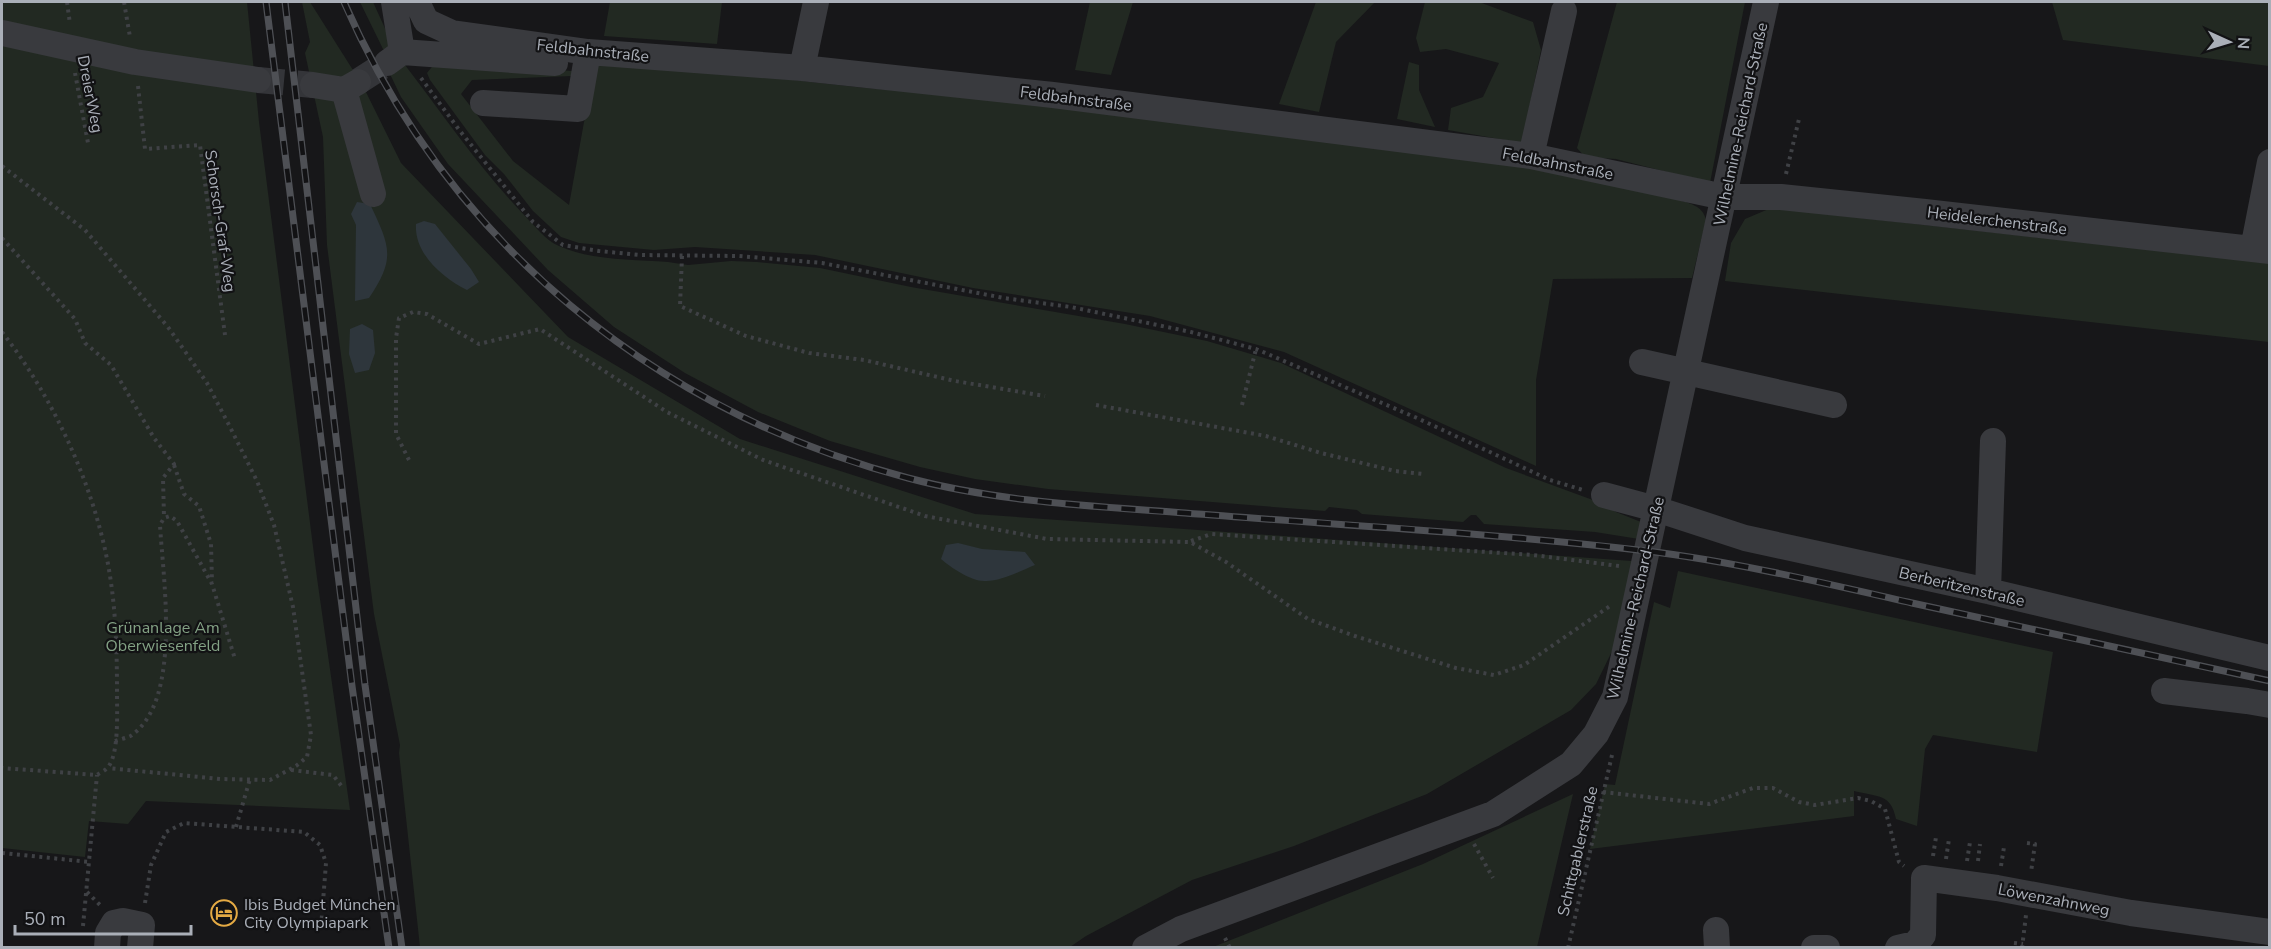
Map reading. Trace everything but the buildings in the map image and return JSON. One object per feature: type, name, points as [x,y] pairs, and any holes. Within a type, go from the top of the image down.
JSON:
[{"type":"street","points":[[394,2],[394,58],[565,64],[588,52]]},
{"type":"street","points":[[801,68],[816,2]]},
{"type":"street","name":"Wilhelmine-Reichard-Straße","points":[[1145,948],[1181,929],[1493,814],[1571,764],[1596,734],[1615,697],[1766,2]]},
{"type":"street","name":"Feldbahnstraße","points":[[422,11],[452,33],[588,52],[801,68],[1053,94],[1532,156],[1724,197]]},
{"type":"street","points":[[1532,156],[1564,11]]},
{"type":"street","points":[[2,33],[135,62],[258,80]]},
{"type":"street","points":[[483,103],[578,109],[588,52]]},
{"type":"street","points":[[313,85],[352,85],[373,194]]},
{"type":"street","points":[[2261,250],[2270,162]]},
{"type":"street","name":"Heidelerchenstraße","points":[[1724,197],[1781,197],[2261,250]]},
{"type":"street","points":[[1642,362],[1834,405]]},
{"type":"street","points":[[1988,591],[1993,441]]},
{"type":"street","name":"Berberitzenstraße","points":[[1604,495],[1745,538],[1988,591],[2270,658]]},
{"type":"street","points":[[2164,691],[2270,705]]},
{"type":"street","name":"Löwenzahnweg","points":[[1898,948],[1915,944],[1923,935],[1924,878],[2131,913],[2270,932]]},
{"type":"street","points":[[107,948],[108,933],[114,923],[123,921],[141,936]]},
{"type":"street","points":[[1814,948],[1827,948]]},
{"type":"path","points":[[124,2],[135,62]]},
{"type":"path","name":"DreierWeg","points":[[71,49],[88,143]]},
{"type":"path","points":[[394,58],[533,222],[556,241],[599,251],[682,256],[739,256],[822,263],[1004,298],[1122,317],[1256,349],[1417,418],[1550,480],[1604,495]]},
{"type":"path","name":"Schorsch-Graf-Weg","points":[[135,62],[145,149],[200,145],[225,335]]},
{"type":"path","points":[[1781,197],[1799,120]]},
{"type":"path","points":[[2,166],[85,230],[168,327],[207,383],[257,481],[274,525],[293,607],[311,735],[308,757],[270,780],[220,779],[108,768]]},
{"type":"path","points":[[2,238],[75,319],[84,343],[111,364],[154,438],[174,464],[184,494],[199,506],[211,544],[212,584]]},
{"type":"path","points":[[682,256],[680,306],[746,336],[809,353],[864,360],[956,381],[1045,396]]},
{"type":"path","points":[[409,460],[396,434],[396,338],[399,318],[413,312],[427,314],[478,344],[540,329],[667,412],[763,460],[925,516],[1047,539],[1190,542],[1211,534],[1533,555],[1643,569]]},
{"type":"path","points":[[2,332],[49,404],[89,492],[107,559],[117,636],[115,741],[114,754],[108,768],[97,775],[2,768]]},
{"type":"path","points":[[1242,405],[1256,349]]},
{"type":"path","points":[[1096,405],[1266,436],[1321,453],[1395,471],[1423,474]]},
{"type":"path","points":[[115,741],[132,735],[150,715],[165,663],[166,638],[160,525],[164,518],[163,478],[174,464]]},
{"type":"path","points":[[164,518],[170,516],[177,521],[212,584],[235,660]]},
{"type":"path","points":[[1190,542],[1226,562],[1308,619],[1456,668],[1494,675],[1524,665],[1612,605],[1635,607]]},
{"type":"path","name":"Schittgablerstraße","points":[[1568,948],[1611,759]]},
{"type":"path","points":[[289,770],[333,775],[343,788]]},
{"type":"path","points":[[82,936],[97,775]]},
{"type":"path","points":[[236,827],[250,780]]},
{"type":"path","points":[[1603,792],[1709,804],[1753,788],[1773,788],[1799,802],[1815,805],[1858,798],[1871,801],[1885,809],[1899,862]]},
{"type":"path","points":[[141,936],[151,865],[165,832],[184,823],[304,832],[320,845],[326,863],[321,928]]},
{"type":"path","points":[[1464,825],[1494,878]]},
{"type":"path","points":[[2014,943],[2023,946],[2035,844],[2027,843]]},
{"type":"path","points":[[2,853],[90,862]]},
{"type":"green space","name":"Grünanlage Am Oberwiesenfeld","points":[[2,2],[247,2],[259,122],[317,578],[350,810],[146,801],[128,824],[89,821],[85,857],[2,848]]},
{"type":"green space","points":[[302,2],[310,2],[363,86],[401,163],[568,337],[740,439],[975,514],[1632,561],[1616,643],[1596,684],[1571,710],[1427,794],[1294,846],[1192,880],[1086,936],[1070,947],[420,947],[400,745],[374,614],[327,245],[323,137],[305,53],[310,42]]},
{"type":"green space","points":[[360,2],[373,2],[388,35],[388,49],[383,49]]},
{"type":"green space","points":[[610,2],[722,2],[717,44],[604,36]]},
{"type":"green space","points":[[1090,2],[1133,2],[1111,75],[1075,70]]},
{"type":"green space","points":[[1316,2],[1375,2],[1336,42],[1319,112],[1279,104]]},
{"type":"green space","points":[[1425,2],[1479,2],[1533,22],[1541,50],[1522,143],[1448,130],[1451,108],[1483,97],[1499,63],[1446,49],[1420,52],[1416,38]]},
{"type":"green space","points":[[1617,2],[1745,2],[1710,183],[1616,159],[1585,157],[1577,148]]},
{"type":"green space","points":[[2052,2],[2269,2],[2269,66],[2063,40]]},
{"type":"green space","points":[[449,62],[572,71],[572,76],[472,80],[461,94],[513,161],[569,205],[594,67],[600,64],[732,73],[1026,102],[1500,162],[1690,203],[1702,211],[1706,220],[1692,278],[1553,279],[1536,380],[1536,466],[1284,352],[1150,316],[973,288],[815,255],[695,247],[654,250],[579,243],[561,237],[533,211],[504,174],[485,155],[430,80],[427,73],[435,63]]},
{"type":"green space","points":[[1409,62],[1419,65],[1419,90],[1435,127],[1397,119]]},
{"type":"green space","points":[[405,65],[509,198],[549,240],[572,251],[598,257],[688,265],[731,261],[820,268],[911,287],[1125,324],[1207,341],[1281,363],[1506,468],[1601,503],[1641,522],[1639,539],[1595,532],[1484,524],[1476,515],[1471,515],[1463,522],[1362,514],[1357,510],[1329,507],[1325,511],[1048,489],[975,479],[920,467],[830,441],[758,412],[685,373],[614,327],[548,270],[448,164],[401,97],[389,72]]},
{"type":"green space","points":[[1771,208],[2269,263],[2269,342],[1725,281],[1731,243],[1745,219]]},
{"type":"green space","points":[[1678,571],[2053,652],[2037,752],[1933,735],[1925,749],[1917,826],[1896,819],[1891,804],[1887,800],[1854,791],[1854,816],[1590,849],[1605,784],[1615,785],[1654,602],[1670,608]]},
{"type":"green space","points":[[1573,794],[1537,947],[1213,947],[1423,864]]},
{"type":"shaded area","points":[[357,202],[370,204],[382,230],[387,261],[384,272],[369,298],[355,301],[356,225],[351,214]]},
{"type":"shaded area","points":[[424,221],[435,224],[479,282],[467,290],[449,279],[432,264],[425,255],[417,235],[416,224]]},
{"type":"shaded area","points":[[362,324],[373,330],[375,353],[369,370],[355,373],[349,354],[350,329]]},
{"type":"shaded area","points":[[958,543],[982,549],[1025,552],[1035,565],[990,581],[973,579],[941,559],[946,545]]},
{"type":"tunnel","points":[[359,81],[387,63]]},
{"type":"tunnel","points":[[258,80],[313,85]]},
{"type":"railway","points":[[266,2],[352,686],[389,948]]},
{"type":"railway","points":[[285,2],[365,685],[402,948]]},
{"type":"railway","points":[[344,2],[388,89],[441,169],[502,241],[570,305],[646,361],[727,409],[815,448],[908,478],[1011,498],[1532,539],[1680,556],[1747,567],[2270,681]]},
{"type":"place","name":"Ibis Budget München City Olympiapark","points":[[224,913]]}]
